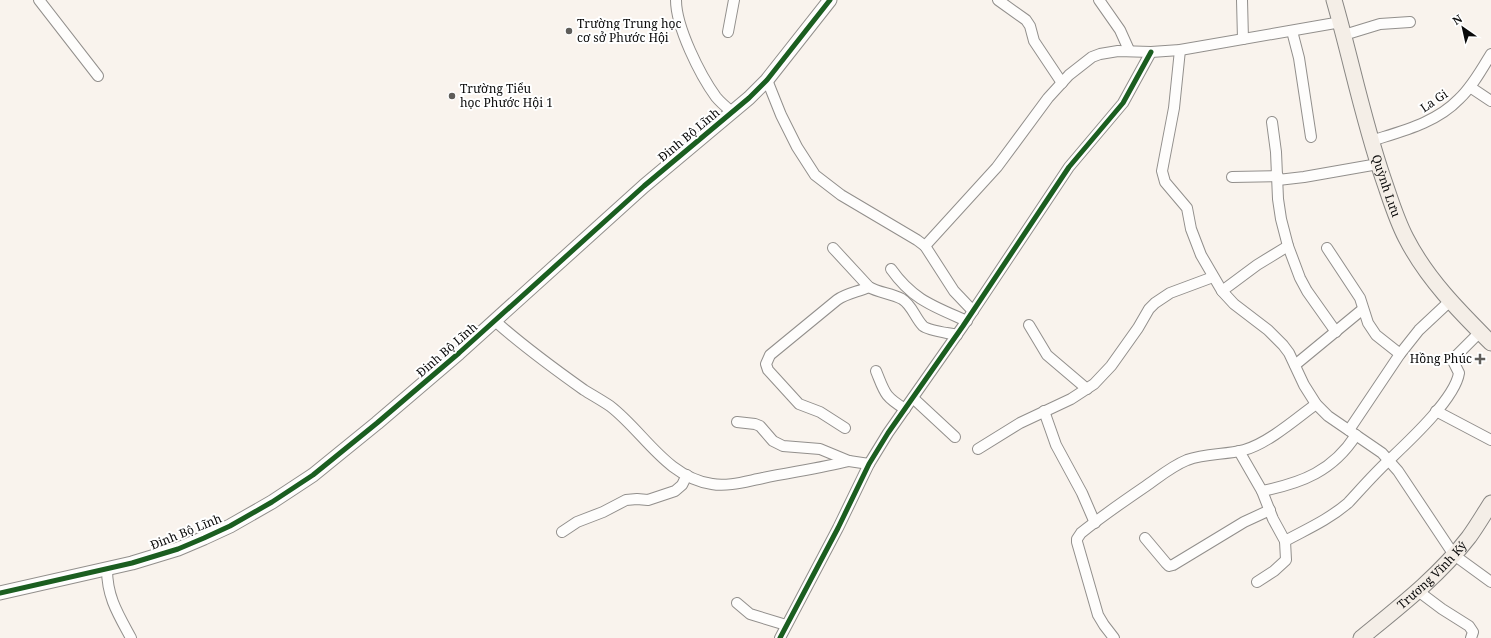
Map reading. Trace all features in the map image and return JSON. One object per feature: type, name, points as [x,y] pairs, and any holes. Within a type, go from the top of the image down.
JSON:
[{"type":"main road","name":"Quỳnh Lưu","points":[[1334,0],[1371,141],[1391,204],[1405,237],[1423,266],[1450,301],[1491,343]]},
{"type":"main road","name":"Trương Vĩnh Ký","points":[[1361,638],[1418,591],[1454,555],[1469,537],[1491,503]]},
{"type":"street","points":[[39,0],[98,76]]},
{"type":"street","points":[[676,0],[678,18],[701,71],[716,96],[732,112]]},
{"type":"street","points":[[728,32],[734,0]]},
{"type":"street","name":"Đinh Bộ Lĩnh","points":[[0,593],[107,569],[165,553],[204,538],[256,511],[295,488],[338,455],[495,321],[644,186],[732,112],[767,80],[830,0]]},
{"type":"street","points":[[998,0],[1026,20],[1030,26],[1034,40],[1062,83]]},
{"type":"street","points":[[1099,0],[1120,30],[1129,50]]},
{"type":"street","points":[[1242,0],[1243,39]]},
{"type":"street","points":[[925,246],[997,167],[1015,145],[1048,98],[1070,75],[1092,57],[1108,52],[1129,50],[1151,52],[1180,50],[1292,31],[1342,29],[1410,22]]},
{"type":"street","points":[[1292,31],[1299,58],[1311,137]]},
{"type":"street","points":[[1180,50],[1174,108],[1163,162],[1163,177],[1168,187],[1188,208],[1196,243],[1213,277],[1222,291],[1238,309],[1275,336],[1289,353],[1304,385],[1316,404],[1328,416],[1382,452],[1406,482],[1454,555],[1491,582]]},
{"type":"street","points":[[780,638],[870,464],[905,409],[957,335],[1070,167],[1123,103],[1151,52]]},
{"type":"street","name":"La Gi","points":[[1371,141],[1408,129],[1437,116],[1454,105],[1470,87],[1491,54]]},
{"type":"street","points":[[767,80],[781,115],[797,147],[815,175],[841,194],[903,230],[925,246],[954,291],[973,311]]},
{"type":"street","points":[[1470,87],[1491,101]]},
{"type":"street","points":[[1272,122],[1276,152],[1279,209],[1288,246],[1300,278],[1307,291],[1336,332]]},
{"type":"street","points":[[1232,177],[1278,178],[1338,172],[1378,164]]},
{"type":"street","points":[[1222,291],[1257,265],[1288,246]]},
{"type":"street","points":[[833,248],[873,290],[890,293],[903,299],[924,326],[957,335]]},
{"type":"street","points":[[1327,248],[1360,298],[1368,323],[1376,335],[1400,354]]},
{"type":"street","points":[[891,269],[901,283],[922,301],[967,320]]},
{"type":"street","points":[[978,449],[1020,423],[1062,404],[1087,389],[1111,366],[1138,328],[1149,309],[1155,303],[1170,293],[1213,277]]},
{"type":"street","points":[[845,428],[820,412],[799,404],[768,370],[766,364],[770,356],[837,300],[847,294],[858,292],[869,287]]},
{"type":"street","points":[[1262,491],[1288,486],[1310,477],[1340,456],[1348,447],[1352,433],[1400,354],[1419,330],[1450,301]]},
{"type":"street","points":[[1295,365],[1363,309]]},
{"type":"street","points":[[495,321],[532,352],[610,406],[627,421],[665,460],[687,475],[711,484],[720,485],[850,461]]},
{"type":"street","points":[[1029,325],[1047,355],[1087,389]]},
{"type":"street","points":[[1285,541],[1335,514],[1348,503],[1420,430],[1455,385],[1458,373],[1453,361],[1454,358],[1480,332]]},
{"type":"street","points":[[876,371],[884,392],[888,397],[905,409]]},
{"type":"street","points":[[913,398],[955,437]]},
{"type":"street","points":[[1114,638],[1098,615],[1077,542],[1077,539],[1081,533],[1138,491],[1177,465],[1187,460],[1212,454],[1239,451],[1254,446],[1265,440],[1316,404]]},
{"type":"street","points":[[1044,411],[1056,445],[1082,493],[1095,523]]},
{"type":"street","points":[[1436,411],[1491,440]]},
{"type":"street","points":[[737,422],[760,426],[777,444],[789,447],[827,451],[850,461],[870,464]]},
{"type":"street","points":[[1239,451],[1262,491],[1276,526],[1285,541],[1286,560],[1274,572],[1257,582]]},
{"type":"street","points":[[562,532],[577,522],[603,512],[626,500],[648,500],[675,491],[682,485],[687,475]]},
{"type":"street","points":[[1145,538],[1169,566],[1244,522],[1270,510]]},
{"type":"street","points":[[107,569],[107,581],[112,600],[131,638]]},
{"type":"street","points":[[1418,591],[1442,610],[1469,626],[1473,632],[1471,638]]},
{"type":"street","points":[[738,603],[750,614],[786,625]]},
{"type":"cycle path","points":[[0,593],[132,563],[178,549],[230,526],[272,502],[313,475],[459,353],[644,186],[749,98],[767,80],[830,0]]},
{"type":"cycle path","points":[[780,638],[838,528],[869,464],[888,433],[963,326],[1069,167],[1123,103],[1151,52]]},
{"type":"place","name":"Trường Trung học cơ sở Phước Hội","points":[[569,31]]},
{"type":"place","name":"Trường Tiểu học Phước Hội 1","points":[[452,96]]},
{"type":"place","name":"Hồng Phúc","points":[[1480,359]]}]
